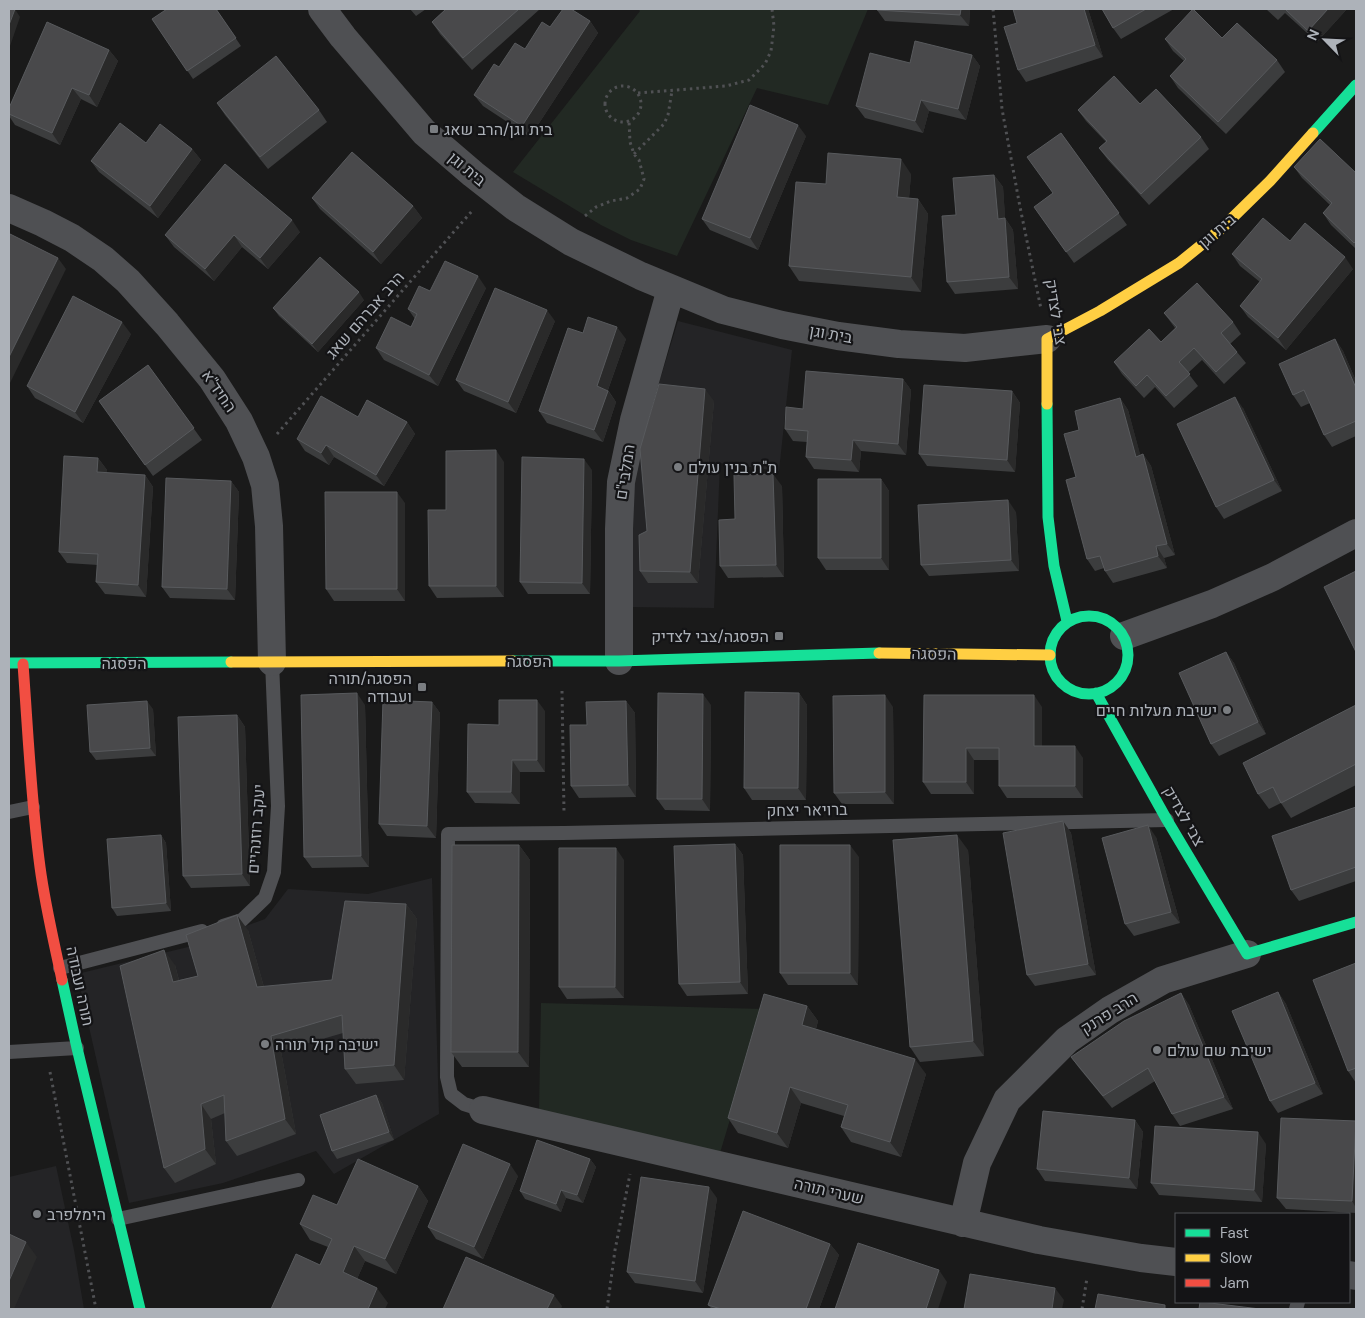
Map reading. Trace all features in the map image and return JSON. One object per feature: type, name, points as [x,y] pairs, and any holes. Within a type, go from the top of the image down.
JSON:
[{"type":"street","name":"בית וגן","points":[[322,9],[343,37],[424,132],[514,207],[571,242],[641,276],[723,310],[782,325],[838,336],[899,344],[965,348],[1047,340],[1100,311],[1179,263],[1221,229],[1270,181],[1356,85]]},
{"type":"street","name":"החיד\"א","points":[[9,208],[72,238],[103,259],[128,281],[167,324],[212,379],[239,420],[256,457],[265,484],[269,526],[272,662]]},
{"type":"street","name":"המלבי\"ם","points":[[619,661],[621,482],[634,420],[671,289]]},
{"type":"street","name":"צבי לצדיק","points":[[1047,340],[1048,517],[1054,566],[1068,621]]},
{"type":"street","points":[[1124,636],[1212,604],[1273,577],[1356,533]]},
{"type":"street","points":[[1091,615],[1104,618],[1116,626],[1124,636],[1128,657],[1125,671],[1117,682],[1106,690],[1083,694],[1070,689],[1059,680],[1052,669],[1051,643],[1058,631],[1068,621],[1080,616],[1091,615]]},
{"type":"street","name":"הפסגה","points":[[9,663],[619,661],[881,653],[1050,655]]},
{"type":"street","name":"תורה ועבודה","points":[[23,664],[33,807],[40,868],[49,918],[77,1048],[140,1309]]},
{"type":"street","name":"צבי לצדיק","points":[[1096,693],[1167,820],[1246,954]]},
{"type":"street","name":"הרב פרנק","points":[[963,1223],[977,1163],[1007,1100],[1067,1040],[1110,1010],[1163,980],[1356,922]]},
{"type":"street","name":"שערי תורה","points":[[483,1110],[1048,1242],[1175,1262]]},
{"type":"lane","name":"יעקב רוזנהיים","points":[[60,968],[242,920],[265,898],[274,872],[278,806],[272,662]]},
{"type":"lane","points":[[9,812],[33,807]]},
{"type":"lane","name":"ברויאר יצחק","points":[[483,1110],[464,1104],[451,1094],[447,1077],[448,834],[1167,820]]},
{"type":"lane","points":[[9,1052],[77,1048]]},
{"type":"lane","points":[[118,1219],[298,1180]]},
{"type":"path","points":[[638,94],[726,86],[749,80],[765,64],[771,50],[774,26],[772,9]]},
{"type":"path","name":"צבי לצדיק","points":[[993,9],[1002,109],[1047,340]]},
{"type":"path","points":[[621,86],[633,89],[641,99],[640,112],[629,121],[617,121],[608,115],[606,110],[606,97],[615,88],[621,86]]},
{"type":"path","points":[[634,154],[664,124],[668,115],[672,91]]},
{"type":"path","points":[[571,242],[578,222],[596,207],[611,201],[627,198],[640,189],[644,179],[639,160],[634,154],[630,142],[629,121]]},
{"type":"path","name":"הרב אברהם שאג","points":[[256,457],[492,189]]},
{"type":"path","points":[[562,661],[564,833]]},
{"type":"path","points":[[607,1309],[615,1250],[636,1146]]},
{"type":"shaded area","points":[[638,9],[868,9],[828,105],[757,88],[677,256],[631,240],[601,225],[513,172],[640,11]]},
{"type":"shaded area","name":"ת\"ת בנין עולם","points":[[678,321],[792,350],[779,471],[720,463],[714,608],[629,607],[632,491],[644,432]]},
{"type":"shaded area","name":"ישיבה קול תורה","points":[[432,878],[439,1114],[334,1174],[316,1151],[223,1183],[129,1203],[77,974],[188,947],[265,919],[288,889],[368,894]]},
{"type":"shaded area","points":[[541,1003],[763,1009],[720,1153],[539,1113]]},
{"type":"shaded area","name":"הימלפרב","points":[[56,1166],[74,1250],[84,1309],[9,1309],[9,1177]]},
{"type":"building","points":[[9,9],[15,9],[9,25]]},
{"type":"building","points":[[167,9],[216,9],[236,38],[187,71],[152,19]]},
{"type":"building","points":[[446,9],[519,9],[463,58],[432,22]]},
{"type":"building","points":[[563,9],[571,9],[590,21],[522,126],[474,95],[494,64],[499,67],[515,43],[525,49],[542,22],[550,27]]},
{"type":"building","points":[[877,9],[961,9],[960,15]]},
{"type":"building","points":[[1013,9],[1084,9],[1095,45],[1018,70],[1004,27],[1017,23]]},
{"type":"building","points":[[1102,9],[1146,9],[1113,28]]},
{"type":"building","points":[[1193,9],[1222,38],[1237,23],[1277,60],[1218,122],[1170,76],[1186,59],[1165,39]]},
{"type":"building","points":[[1285,9],[1328,9],[1308,31]]},
{"type":"building","points":[[47,22],[109,50],[89,95],[72,88],[52,133],[9,114],[9,108]]},
{"type":"building","points":[[915,41],[972,55],[958,109],[921,100],[915,121],[856,106],[870,53],[910,63]]},
{"type":"building","points":[[276,56],[319,110],[260,157],[217,103]]},
{"type":"building","points":[[1114,76],[1140,104],[1156,89],[1201,137],[1141,194],[1099,148],[1107,141],[1078,110]]},
{"type":"building","points":[[750,105],[798,125],[750,238],[702,219]]},
{"type":"building","points":[[120,123],[146,143],[160,124],[192,149],[150,206],[91,161]]},
{"type":"building","points":[[1061,133],[1119,213],[1066,252],[1034,207],[1053,193],[1027,157]]},
{"type":"building","points":[[1320,139],[1356,173],[1356,241],[1354,243],[1323,213],[1332,203],[1294,167]]},
{"type":"building","points":[[352,152],[413,206],[373,252],[312,198]]},
{"type":"building","points":[[828,153],[901,159],[897,197],[918,199],[911,277],[789,266],[796,182],[826,184]]},
{"type":"building","points":[[225,164],[292,220],[260,258],[234,235],[205,269],[165,235]]},
{"type":"building","points":[[994,175],[998,219],[1005,218],[1009,277],[947,282],[942,216],[956,215],[953,178]]},
{"type":"building","points":[[1263,218],[1290,241],[1305,223],[1345,257],[1278,338],[1240,306],[1262,279],[1232,254]]},
{"type":"building","points":[[10,234],[58,258],[9,357],[9,238]]},
{"type":"building","points":[[320,257],[359,292],[312,344],[273,308]]},
{"type":"building","points":[[445,261],[478,276],[429,375],[376,348],[391,317],[411,327],[417,314],[408,309],[419,286],[430,291]]},
{"type":"building","points":[[1197,283],[1233,322],[1221,333],[1237,352],[1216,372],[1194,348],[1179,362],[1190,374],[1166,396],[1147,375],[1136,386],[1114,362],[1149,329],[1161,342],[1177,327],[1164,313]]},
{"type":"building","points":[[495,288],[547,310],[508,402],[456,380]]},
{"type":"building","points":[[73,296],[122,322],[75,412],[27,386]]},
{"type":"building","points":[[588,317],[617,327],[597,386],[608,391],[594,430],[539,411],[568,328],[583,333]]},
{"type":"building","points":[[1335,339],[1356,388],[1356,421],[1324,435],[1304,390],[1293,395],[1279,364]]},
{"type":"building","points":[[148,365],[194,428],[145,465],[99,401]]},
{"type":"building","points":[[806,371],[903,379],[898,444],[853,440],[851,460],[806,457],[808,431],[785,429],[786,407],[803,409]]},
{"type":"building","points":[[659,384],[705,389],[690,572],[640,571],[639,535],[647,531],[640,449]]},
{"type":"building","points":[[924,385],[1012,391],[1007,460],[919,454]]},
{"type":"building","points":[[321,396],[358,417],[367,400],[407,422],[376,475],[326,445],[321,453],[297,439]]},
{"type":"building","points":[[1235,397],[1274,480],[1216,507],[1177,424]]},
{"type":"building","points":[[1120,398],[1136,457],[1143,454],[1167,544],[1156,546],[1158,556],[1105,571],[1100,556],[1087,559],[1066,480],[1076,477],[1064,434],[1079,430],[1075,411]]},
{"type":"building","points":[[496,450],[496,586],[429,586],[428,510],[446,510],[446,451]]},
{"type":"building","points":[[64,456],[98,458],[97,472],[145,475],[138,585],[96,582],[98,554],[59,552]]},
{"type":"building","points":[[522,457],[584,459],[582,583],[520,582]]},
{"type":"building","points":[[773,474],[776,565],[720,566],[719,520],[735,519],[734,475]]},
{"type":"building","points":[[166,478],[231,481],[227,589],[162,587]]},
{"type":"building","points":[[818,479],[881,479],[881,558],[818,558]]},
{"type":"building","points":[[325,492],[397,492],[397,589],[326,589]]},
{"type":"building","points":[[1008,500],[1011,560],[921,565],[918,505]]},
{"type":"building","points":[[1356,571],[1356,652],[1324,587]]},
{"type":"building","name":"ישיבת מעלות חיים","points":[[1226,652],[1258,722],[1211,744],[1179,673]]},
{"type":"building","points":[[745,692],[799,693],[798,788],[744,788]]},
{"type":"building","points":[[357,693],[361,856],[304,857],[301,695]]},
{"type":"building","points":[[658,693],[703,694],[702,799],[657,799]]},
{"type":"building","points":[[885,695],[885,792],[834,793],[833,696]]},
{"type":"building","points":[[924,695],[1034,695],[1034,746],[1075,746],[1075,786],[999,786],[999,748],[966,748],[966,782],[923,782]]},
{"type":"building","points":[[383,700],[432,702],[427,826],[379,824]]},
{"type":"building","points":[[499,700],[537,700],[537,760],[512,760],[511,792],[467,792],[468,724],[499,725]]},
{"type":"building","points":[[147,701],[150,748],[90,752],[87,705]]},
{"type":"building","points":[[626,701],[628,785],[571,786],[570,725],[587,725],[586,702]]},
{"type":"building","points":[[1356,705],[1356,764],[1281,803],[1273,787],[1258,794],[1243,763]]},
{"type":"building","points":[[237,715],[242,874],[183,876],[178,717]]},
{"type":"building","points":[[1356,807],[1356,867],[1291,890],[1272,836]]},
{"type":"building","points":[[1063,821],[1088,964],[1027,975],[1003,833]]},
{"type":"building","points":[[1148,825],[1171,912],[1125,924],[1102,838]]},
{"type":"building","points":[[161,835],[166,903],[112,908],[107,839]]},
{"type":"building","points":[[957,835],[973,1041],[910,1047],[893,840]]},
{"type":"building","points":[[735,844],[740,982],[679,984],[674,846]]},
{"type":"building","points":[[452,845],[519,845],[518,1052],[451,1052]]},
{"type":"building","points":[[780,845],[850,845],[850,973],[780,973]]},
{"type":"building","points":[[559,848],[616,848],[615,987],[559,987]]},
{"type":"building","points":[[345,901],[406,904],[394,1065],[345,1069],[342,1015],[271,1036],[285,1119],[226,1141],[224,1095],[201,1104],[205,1149],[164,1168],[120,966],[164,950],[173,982],[198,976],[186,935],[237,915],[257,987],[332,980]]},
{"type":"building","points":[[1356,963],[1356,1068],[1348,1071],[1313,980]]},
{"type":"building","points":[[1278,992],[1315,1083],[1270,1101],[1232,1011]]},
{"type":"building","name":"ישיבת שם עולם","points":[[1181,993],[1224,1097],[1172,1114],[1148,1068],[1103,1096],[1071,1057],[1124,1021]]},
{"type":"building","points":[[764,994],[807,1006],[802,1025],[915,1059],[890,1142],[841,1127],[848,1105],[790,1087],[777,1133],[728,1118]]},
{"type":"building","points":[[376,1095],[389,1132],[332,1151],[320,1115]]},
{"type":"building","points":[[1043,1111],[1135,1120],[1129,1178],[1037,1169]]},
{"type":"building","points":[[1281,1118],[1356,1121],[1352,1201],[1277,1198]]},
{"type":"building","points":[[1155,1126],[1258,1132],[1254,1190],[1151,1183]]},
{"type":"building","points":[[537,1140],[590,1159],[577,1195],[561,1190],[556,1204],[520,1191]]},
{"type":"building","points":[[463,1144],[510,1164],[474,1247],[428,1227]]},
{"type":"building","points":[[358,1159],[418,1186],[385,1259],[354,1246],[343,1272],[377,1288],[368,1309],[271,1309],[296,1254],[320,1265],[332,1239],[300,1224],[313,1195],[337,1205]]},
{"type":"building","points":[[641,1177],[709,1187],[695,1281],[627,1272]]},
{"type":"building","points":[[743,1211],[830,1244],[806,1309],[721,1309],[708,1305]]},
{"type":"building","points":[[9,1234],[26,1242],[9,1281]]},
{"type":"building","points":[[858,1243],[939,1270],[926,1309],[835,1309]]},
{"type":"building","points":[[466,1257],[554,1295],[547,1309],[443,1309]]},
{"type":"building","points":[[970,1274],[1055,1288],[1052,1309],[964,1309]]},
{"type":"building","points":[[1098,1294],[1165,1305],[1165,1309],[1095,1309]]},
{"type":"building","points":[[1200,1303],[1210,1303],[1260,1309],[1199,1309]]},
{"type":"traffic: fast","points":[[1313,133],[1356,85]]},
{"type":"traffic: fast","points":[[1047,404],[1048,517],[1054,566],[1067,621]]},
{"type":"traffic: fast","points":[[1089,616],[1104,619],[1117,627],[1125,640],[1128,655],[1125,670],[1117,683],[1104,691],[1089,694],[1074,691],[1061,683],[1053,670],[1050,655],[1053,640],[1061,627],[1074,619],[1089,616]]},
{"type":"traffic: fast","points":[[513,661],[619,661],[879,653]]},
{"type":"traffic: fast","points":[[9,663],[231,662]]},
{"type":"traffic: fast","points":[[1096,693],[1167,820],[1247,954],[1356,922]]},
{"type":"traffic: fast","points":[[62,980],[140,1309]]},
{"type":"traffic: slow","points":[[1047,404],[1047,339],[1100,311],[1179,263],[1221,229],[1270,181],[1313,133]]},
{"type":"traffic: slow","points":[[879,653],[1050,655]]},
{"type":"traffic: slow","points":[[231,662],[513,661]]},
{"type":"traffic: jam","points":[[23,664],[30,766],[40,867],[62,980]]},
{"type":"place","name":"בית וגן/הרב שאג","points":[[434,129]]},
{"type":"place","name":"ת\"ת בנין עולם","points":[[678,467]]},
{"type":"place","name":"הפסגה/צבי לצדיק","points":[[779,636]]},
{"type":"place","name":"הפסגה/תורה ועבודה","points":[[422,687]]},
{"type":"place","name":"ישיבת מעלות חיים","points":[[1227,710]]},
{"type":"place","name":"ישיבה קול תורה","points":[[265,1044]]},
{"type":"place","name":"ישיבת שם עולם","points":[[1157,1050]]},
{"type":"place","name":"הימלפרב","points":[[37,1214]]}]
